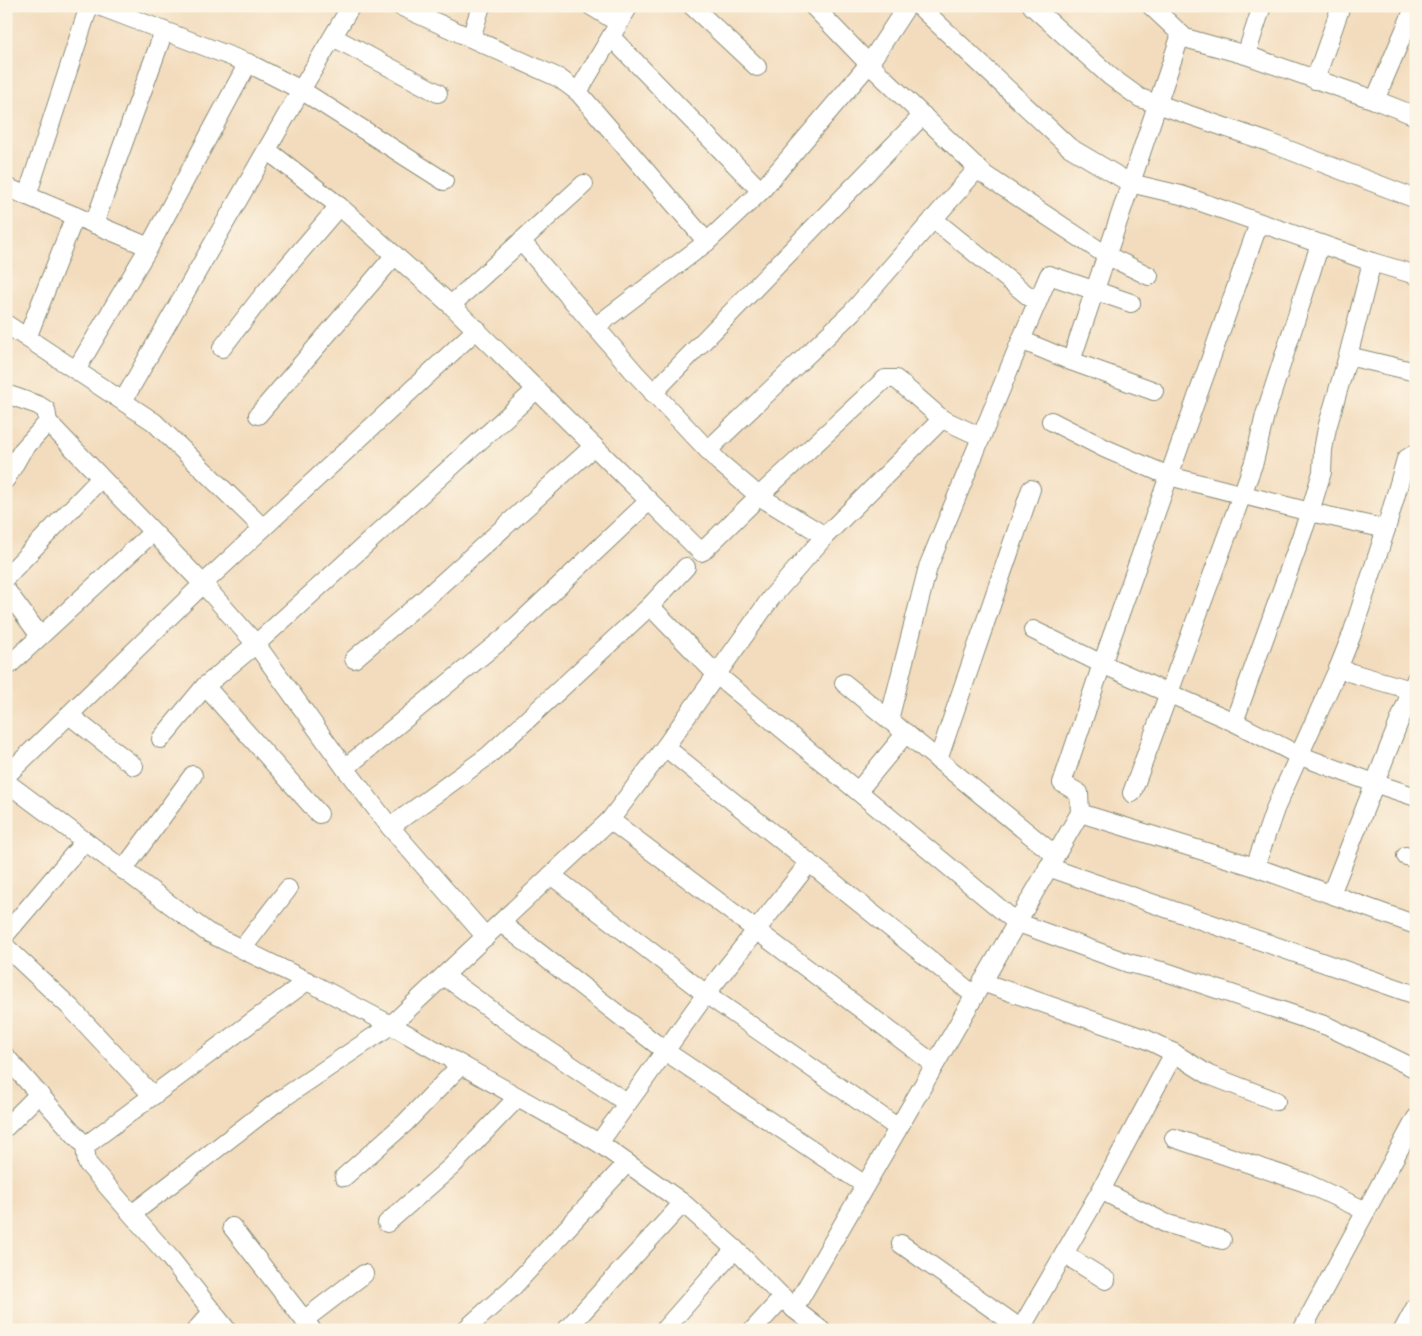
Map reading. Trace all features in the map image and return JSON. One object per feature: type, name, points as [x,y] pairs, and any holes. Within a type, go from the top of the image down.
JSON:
[{"type":"street","points":[[27,196],[89,6]]},
{"type":"street","points":[[99,6],[248,63],[301,90],[444,181]]},
{"type":"street","points":[[123,402],[266,150],[351,6]]},
{"type":"street","points":[[400,6],[559,78],[578,92],[707,242]]},
{"type":"street","points":[[471,38],[481,6]]},
{"type":"street","points":[[591,6],[761,191]]},
{"type":"street","points":[[578,92],[629,6]]},
{"type":"street","points":[[692,6],[758,67]]},
{"type":"street","points":[[813,6],[869,64],[985,175],[1106,255],[1149,276]]},
{"type":"street","points":[[596,327],[707,242],[761,191],[869,64],[907,6]]},
{"type":"street","points":[[919,6],[1069,147],[1130,184],[1180,195],[1416,276]]},
{"type":"street","points":[[1032,6],[1111,76],[1140,98],[1268,142],[1416,199]]},
{"type":"street","points":[[1150,6],[1185,38],[1246,55],[1416,116]]},
{"type":"street","points":[[1246,55],[1262,6]]},
{"type":"street","points":[[1315,80],[1341,6]]},
{"type":"street","points":[[1375,100],[1415,6]]},
{"type":"street","points":[[94,224],[164,31]]},
{"type":"street","points":[[1071,361],[1181,34]]},
{"type":"street","points":[[333,37],[438,93]]},
{"type":"street","points":[[76,370],[149,247],[248,63]]},
{"type":"street","points":[[653,393],[923,115]]},
{"type":"street","points":[[266,150],[338,206],[451,305],[701,552],[758,496],[884,379],[896,379],[942,419],[981,437]]},
{"type":"street","points":[[708,450],[852,312],[978,168]]},
{"type":"street","points":[[451,305],[584,184]]},
{"type":"street","points":[[6,187],[149,247]]},
{"type":"street","points":[[222,348],[263,295],[338,206]]},
{"type":"street","points":[[27,338],[75,216]]},
{"type":"street","points":[[933,219],[1036,303]]},
{"type":"street","points":[[753,1330],[788,1303],[865,1185],[1080,813],[1079,792],[1062,783],[1102,664],[1259,223]]},
{"type":"street","points":[[521,241],[653,393],[708,450],[758,496],[825,536]]},
{"type":"street","points":[[1132,793],[1254,462],[1265,415],[1320,244]]},
{"type":"street","points":[[258,415],[395,255]]},
{"type":"street","points":[[1234,722],[1310,512],[1322,472],[1327,428],[1372,262]]},
{"type":"street","points":[[889,720],[928,567],[1049,274],[1131,303]]},
{"type":"street","points":[[6,324],[154,422],[263,528]]},
{"type":"street","points":[[6,776],[203,584],[476,329]]},
{"type":"street","points":[[1021,340],[1071,361],[1154,390]]},
{"type":"street","points":[[1348,356],[1416,372]]},
{"type":"street","points":[[161,739],[205,686],[256,644],[537,389]]},
{"type":"street","points":[[6,394],[38,405],[46,410],[48,422],[203,584],[256,644],[390,827],[486,937]]},
{"type":"street","points":[[132,1214],[277,1102],[391,1025],[610,820],[665,747],[771,598],[825,536],[942,419]]},
{"type":"street","points":[[1052,421],[1106,449],[1170,476],[1310,512],[1386,529]]},
{"type":"street","points":[[6,479],[22,451],[48,422]]},
{"type":"street","points":[[354,659],[428,596],[594,446]]},
{"type":"street","points":[[1255,867],[1275,809],[1352,634],[1386,529],[1406,459],[1416,453]]},
{"type":"street","points":[[6,577],[101,478]]},
{"type":"street","points":[[938,760],[1031,489]]},
{"type":"street","points":[[345,768],[506,636],[649,501]]},
{"type":"street","points":[[6,668],[153,532]]},
{"type":"street","points":[[390,827],[488,756],[650,606],[686,567]]},
{"type":"street","points":[[6,590],[40,636]]},
{"type":"street","points":[[650,606],[717,675],[1016,922],[1128,963],[1166,972],[1327,1026],[1416,1069]]},
{"type":"street","points":[[1033,630],[1102,664],[1234,722],[1298,755],[1416,797]]},
{"type":"street","points":[[1331,894],[1414,684],[1338,669]]},
{"type":"street","points":[[844,683],[938,760],[1051,861],[1416,995]]},
{"type":"street","points":[[205,686],[318,814]]},
{"type":"street","points":[[69,715],[134,766]]},
{"type":"street","points":[[858,791],[906,733]]},
{"type":"street","points":[[665,747],[808,863],[978,988],[1146,1039],[1174,1053],[1209,1076],[1276,1100]]},
{"type":"street","points":[[123,870],[193,775]]},
{"type":"street","points":[[6,782],[207,932],[391,1025],[599,1143],[683,1203],[735,1249],[788,1303],[820,1330]]},
{"type":"street","points":[[1080,813],[1255,867],[1416,925]]},
{"type":"street","points":[[610,820],[934,1064]]},
{"type":"street","points":[[6,934],[85,841]]},
{"type":"street","points":[[599,1143],[706,994],[808,863]]},
{"type":"street","points":[[551,875],[706,994],[898,1128]]},
{"type":"street","points":[[242,949],[288,889]]},
{"type":"street","points":[[500,923],[665,1050],[865,1185]]},
{"type":"street","points":[[6,947],[71,1008],[153,1096]]},
{"type":"street","points":[[444,976],[627,1103]]},
{"type":"street","points":[[85,1146],[307,981]]},
{"type":"street","points":[[901,1244],[1020,1329],[1101,1190],[1174,1053]]},
{"type":"street","points":[[6,1057],[85,1146],[87,1163],[170,1258],[227,1330]]},
{"type":"street","points":[[344,1178],[406,1123],[461,1065]]},
{"type":"street","points":[[6,1127],[39,1094]]},
{"type":"street","points":[[387,1222],[451,1167],[518,1097]]},
{"type":"street","points":[[1302,1330],[1416,1118]]},
{"type":"street","points":[[1174,1138],[1306,1183],[1366,1211]]},
{"type":"street","points":[[465,1330],[512,1288],[627,1163]]},
{"type":"street","points":[[1101,1190],[1165,1223],[1222,1240]]},
{"type":"street","points":[[566,1330],[683,1203]]},
{"type":"street","points":[[232,1227],[308,1325],[364,1274]]},
{"type":"street","points":[[664,1330],[735,1249]]},
{"type":"street","points":[[1064,1254],[1106,1280]]},
{"type":"street","points":[[1403,1330],[1416,1306]]},
{"type":"street","points":[[196,1330],[213,1311]]}]
